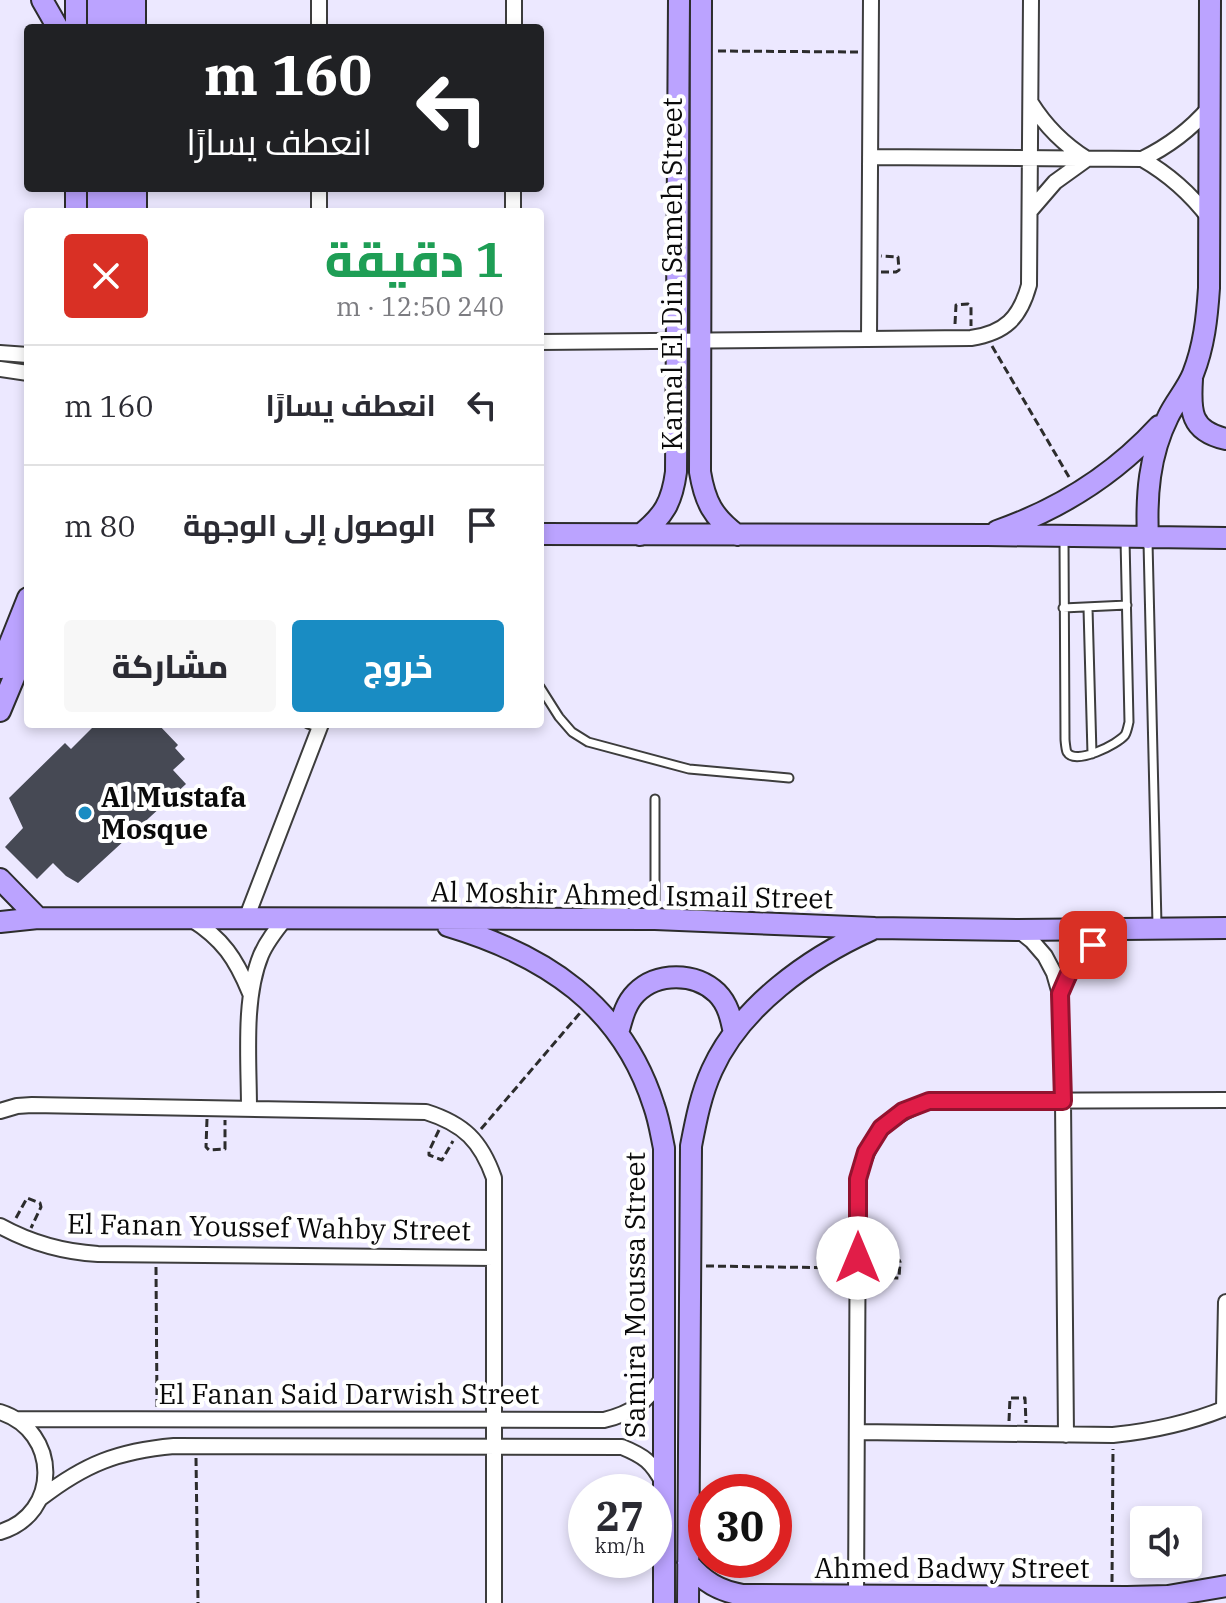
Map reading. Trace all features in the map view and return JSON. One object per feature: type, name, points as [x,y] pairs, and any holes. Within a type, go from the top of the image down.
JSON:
[{"type":"street","points":[[42,0],[56,24]]},
{"type":"street","points":[[76,0],[76,24]]},
{"type":"street","points":[[98,0],[98,24]]},
{"type":"street","points":[[118,0],[131,24]]},
{"type":"street","points":[[132,24],[135,0]]},
{"type":"street","points":[[319,0],[319,24]]},
{"type":"street","points":[[514,0],[514,24]]},
{"type":"street","name":"Kamal El Din Sameh Street","points":[[640,535],[655,523],[666,508],[674,491],[676,472],[679,0]]},
{"type":"street","name":"Kamal El Din Sameh Street","points":[[701,0],[700,472],[710,508],[737,535]]},
{"type":"street","points":[[869,339],[871,0]]},
{"type":"street","points":[[544,342],[971,337],[1002,329],[1015,317],[1029,285],[1031,0]]},
{"type":"street","points":[[1210,0],[1209,288],[1206,333],[1193,375],[1191,406],[1197,424],[1210,436],[1226,439]]},
{"type":"street","points":[[1030,101],[1054,135],[1087,159]]},
{"type":"street","points":[[1142,159],[1179,138],[1209,108]]},
{"type":"street","points":[[870,157],[1142,159],[1180,184],[1209,218]]},
{"type":"street","points":[[1029,212],[1055,182],[1087,159]]},
{"type":"street","points":[[0,353],[24,355]]},
{"type":"street","points":[[0,369],[24,372]]},
{"type":"street","points":[[1148,538],[1146,503],[1157,444],[1168,417],[1193,375]]},
{"type":"street","points":[[987,535],[1050,510],[1079,494],[1112,471],[1168,417]]},
{"type":"street","points":[[544,535],[1226,538]]},
{"type":"street","points":[[0,668],[24,608]]},
{"type":"street","points":[[0,711],[24,654]]},
{"type":"street","points":[[246,919],[315,728]]},
{"type":"street","points":[[0,879],[38,918]]},
{"type":"street","name":"Al Moshir Ahmed Ismail Street","points":[[0,922],[38,918],[655,919],[875,928],[1226,928]]},
{"type":"street","points":[[190,919],[221,942],[233,957],[250,993]]},
{"type":"street","points":[[249,1109],[250,993],[262,953],[285,919]]},
{"type":"street","name":"Samira Moussa Street","points":[[425,919],[479,935],[558,974],[591,1001],[618,1033],[640,1069],[655,1107],[664,1148],[664,1474]]},
{"type":"street","name":"Samira Moussa Street","points":[[689,1474],[691,1146],[698,1106],[713,1068],[734,1033],[767,996],[806,965],[875,928]]},
{"type":"street","points":[[1060,994],[1081,956],[1093,945],[1123,928]]},
{"type":"street","points":[[1017,930],[1045,956],[1060,994],[1066,1435]]},
{"type":"street","points":[[618,1033],[623,1012],[636,993],[654,981],[676,977],[698,981],[717,993],[729,1011],[734,1033]]},
{"type":"street","points":[[856,1599],[858,1179],[866,1152],[881,1128],[903,1111],[929,1101],[1226,1100]]},
{"type":"street","points":[[0,1111],[32,1105],[426,1112],[444,1117],[473,1138],[486,1157],[494,1178],[494,1603]]},
{"type":"street","name":"El Fanan Youssef Wahby Street","points":[[4,1228],[26,1239],[76,1253],[494,1258]]},
{"type":"street","points":[[857,1432],[1113,1435],[1172,1426],[1225,1408],[1226,1302]]},
{"type":"street","name":"El Fanan Said Darwish Street","points":[[17,1419],[604,1420],[639,1406],[653,1393],[663,1377]]},
{"type":"street","points":[[0,1412],[17,1419],[31,1430],[41,1446],[46,1463],[46,1481],[41,1498]]},
{"type":"street","name":"El Fanan Said Darwish Street","points":[[3,1535],[28,1517],[41,1498],[64,1480],[117,1455],[145,1449],[196,1446],[622,1447],[640,1454],[659,1474]]},
{"type":"street","name":"Samira Moussa Street","points":[[664,1578],[664,1603]]},
{"type":"street","name":"Samira Moussa Street","points":[[688,1578],[688,1603]]},
{"type":"street","name":"Ahmed Badwy Street","points":[[702,1578],[712,1586],[743,1595],[856,1599],[1168,1596],[1226,1586]]},
{"type":"lane","points":[[1064,537],[1065,739],[1067,751],[1071,756],[1078,757],[1092,754],[1123,737],[1129,722],[1125,538]]},
{"type":"lane","points":[[1148,538],[1157,928]]},
{"type":"lane","points":[[1063,608],[1127,605]]},
{"type":"lane","points":[[1088,608],[1092,754]]},
{"type":"lane","points":[[544,693],[572,732],[588,742],[689,769],[789,778]]},
{"type":"lane","points":[[655,799],[655,919]]},
{"type":"path","points":[[701,50],[870,52]]},
{"type":"path","points":[[869,273],[899,270],[898,257],[870,256]]},
{"type":"path","points":[[971,337],[971,306],[958,304],[955,306],[971,337],[1079,494]]},
{"type":"path","points":[[473,1138],[591,1001]]},
{"type":"path","points":[[207,1108],[206,1147],[209,1150],[225,1149],[226,1109]]},
{"type":"path","points":[[444,1117],[429,1155],[440,1161],[444,1159],[461,1127]]},
{"type":"path","points":[[4,1228],[29,1198],[41,1205],[26,1239]]},
{"type":"path","points":[[156,1255],[157,1420]]},
{"type":"path","points":[[690,1266],[858,1267],[899,1260],[899,1278],[858,1267]]},
{"type":"path","points":[[1009,1434],[1009,1399],[1025,1398],[1026,1434]]},
{"type":"path","points":[[1112,1597],[1113,1435]]},
{"type":"path","points":[[196,1446],[198,1603]]},
{"type":"building","name":"Al Mustafa Mosque","points":[[92,728],[162,728],[178,745],[175,748],[185,759],[173,770],[186,784],[78,883],[53,863],[37,879],[5,847],[23,828],[9,798],[65,743],[71,749]]},
{"type":"place","name":"Al Mustafa Mosque","points":[[85,813]]},
{"type":"route","points":[[858,1258],[858,1179],[866,1152],[881,1128],[903,1111],[929,1101],[1063,1101],[1060,994],[1070,971],[1093,945]]}]
